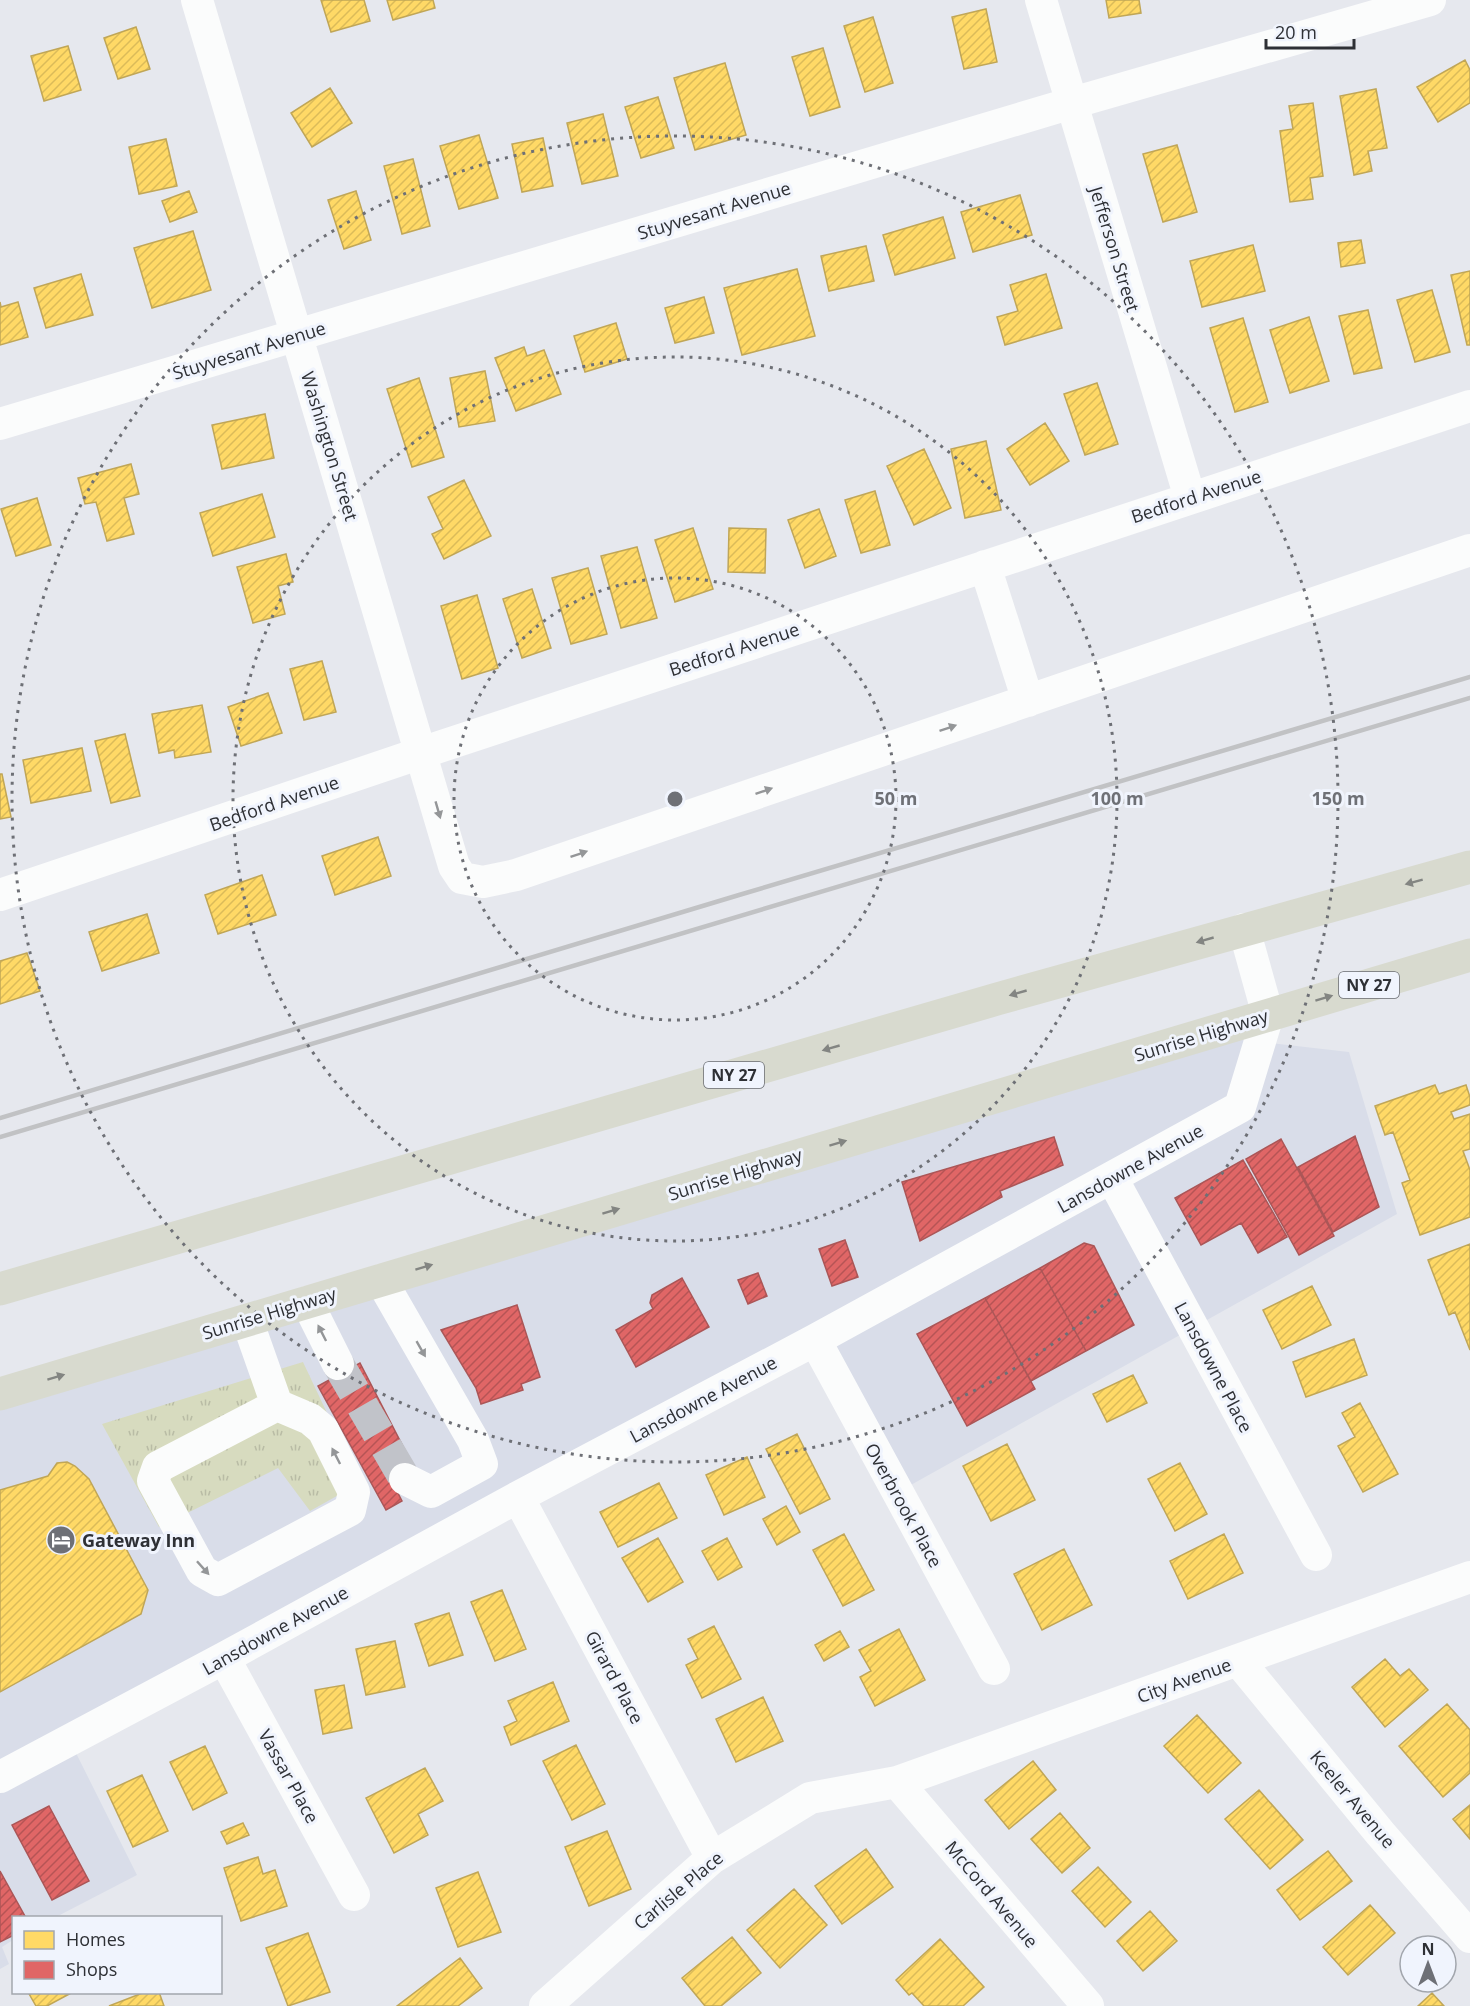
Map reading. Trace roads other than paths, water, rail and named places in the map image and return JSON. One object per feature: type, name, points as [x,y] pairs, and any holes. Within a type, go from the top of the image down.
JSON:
[{"type":"highway","name":"NY 27","points":[[0,1289],[1244,928],[1470,867]]},
{"type":"highway","name":"Sunrise Highway","points":[[0,1394],[1268,1015],[1468,963]]},
{"type":"street","name":"Washington Street","points":[[197,0],[454,866],[462,878],[483,882],[516,875],[1470,550]]},
{"type":"street","name":"Jefferson Street","points":[[1041,0],[1190,498]]},
{"type":"street","name":"Stuyvesant Avenue","points":[[0,424],[1072,103],[1430,0]]},
{"type":"street","name":"Bedford Avenue","points":[[0,896],[421,753],[1470,406]]},
{"type":"street","points":[[985,566],[1028,701]]},
{"type":"street","points":[[1244,928],[1268,1015]]},
{"type":"street","name":"Lansdowne Avenue","points":[[0,1777],[224,1658],[518,1497],[815,1340],[1240,1107],[1268,1015]]},
{"type":"street","name":"Lansdowne Place","points":[[1112,1178],[1316,1555]]},
{"type":"street","points":[[381,1280],[473,1440],[482,1464],[431,1492],[405,1479]]},
{"type":"street","points":[[307,1302],[338,1364]]},
{"type":"street","points":[[247,1320],[277,1405],[310,1419],[323,1430],[354,1492],[350,1510],[218,1580],[202,1570],[153,1481],[158,1467],[277,1405]]},
{"type":"street","name":"Overbrook Place","points":[[815,1340],[994,1669]]},
{"type":"street","name":"Girard Place","points":[[518,1497],[712,1858]]},
{"type":"street","name":"City Avenue","points":[[897,1782],[1470,1577]]},
{"type":"street","name":"Vassar Place","points":[[224,1658],[354,1895]]},
{"type":"street","name":"Keeler Avenue","points":[[1238,1660],[1380,1833],[1470,1936]]},
{"type":"street","name":"Carlisle Place","points":[[545,2006],[712,1858],[810,1798],[897,1782]]},
{"type":"street","name":"McCord Avenue","points":[[897,1782],[1081,2003]]},
{"type":"tunnel","points":[[338,1364],[405,1479]]},
{"type":"railway","points":[[0,1118],[1470,677]]},
{"type":"railway","points":[[0,1137],[1470,698]]},
{"type":"place","name":"Gateway Inn","points":[[61,1540]]}]
